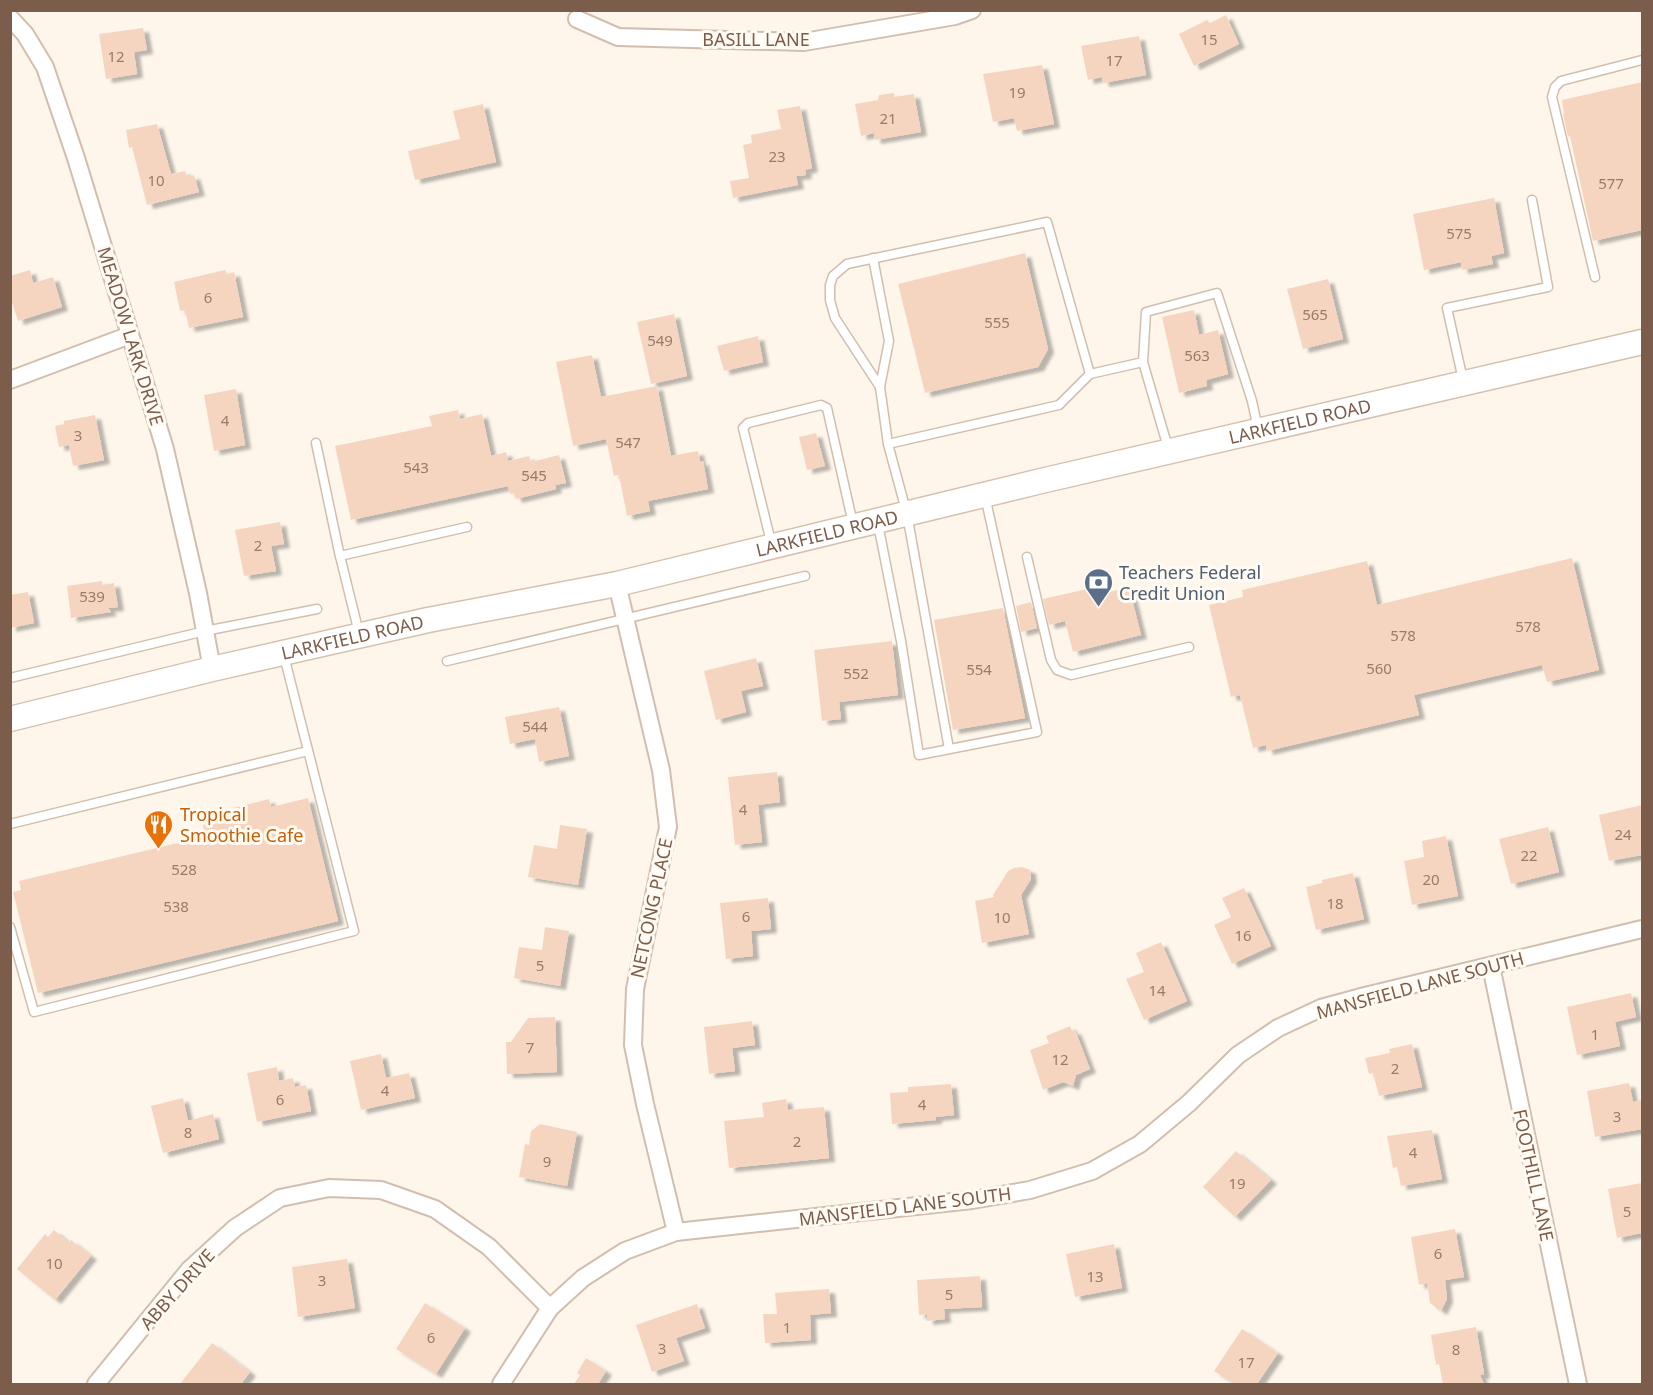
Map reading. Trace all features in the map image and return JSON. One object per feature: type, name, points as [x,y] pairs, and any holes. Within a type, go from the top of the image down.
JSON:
[{"type":"main road","name":"LARKFIELD ROAD","points":[[10,719],[212,669],[428,620],[617,584],[1169,451],[1642,342]]},
{"type":"street","name":"BASILL LANE","points":[[577,19],[618,37],[804,42],[972,10]]},
{"type":"street","name":"MEADOW LARK DRIVE","points":[[10,18],[25,33],[45,67],[76,158],[165,449],[198,593],[212,669]]},
{"type":"street","points":[[10,380],[130,335]]},
{"type":"street","name":"NETCONG PLACE","points":[[617,584],[661,770],[668,827],[635,990],[633,1044],[676,1232]]},
{"type":"street","name":"MANSFIELD LANE SOUTH","points":[[501,1384],[550,1308],[584,1278],[625,1251],[676,1232],[972,1200],[1030,1190],[1092,1171],[1140,1143],[1189,1103],[1238,1055],[1278,1028],[1321,1008],[1642,929]]},
{"type":"street","name":"FOOTHILL LANE","points":[[1491,966],[1578,1384]]},
{"type":"street","name":"ABBY DRIVE","points":[[96,1384],[189,1270],[234,1228],[280,1198],[329,1188],[381,1190],[435,1209],[489,1247],[550,1308]]},
{"type":"lane","points":[[1595,277],[1552,97],[1555,87],[1561,81],[1642,60]]},
{"type":"lane","points":[[1464,384],[1447,308],[1548,287],[1532,200]]},
{"type":"lane","points":[[880,387],[836,318],[830,300],[830,285],[833,276],[847,264],[1047,222],[1090,374]]},
{"type":"lane","points":[[873,258],[889,341],[880,387],[888,444],[907,514],[950,749]]},
{"type":"lane","points":[[1169,451],[1143,362],[1146,312],[1217,293],[1252,401],[1258,431]]},
{"type":"lane","points":[[888,444],[1059,405],[1090,374],[1143,362]]},
{"type":"lane","points":[[772,546],[743,428],[748,423],[821,405],[827,408],[853,526]]},
{"type":"lane","points":[[316,443],[360,636]]},
{"type":"lane","points":[[877,521],[901,641],[919,755],[1037,732],[985,495]]},
{"type":"lane","points":[[340,556],[467,526]]},
{"type":"lane","points":[[1027,557],[1051,660],[1057,670],[1071,675],[1189,647]]},
{"type":"lane","points":[[447,661],[804,576]]},
{"type":"lane","points":[[10,678],[205,631],[317,609]]},
{"type":"lane","points":[[10,927],[34,1012],[354,931],[283,654]]},
{"type":"lane","points":[[10,825],[308,751]]},
{"type":"building","points":[[1226,15],[1239,44],[1194,66],[1179,34],[1207,20],[1210,23]]},
{"type":"building","points":[[143,28],[147,50],[134,52],[137,74],[106,79],[99,34]]},
{"type":"building","points":[[1139,36],[1146,75],[1103,83],[1102,77],[1088,80],[1081,46]]},
{"type":"building","points":[[1042,65],[1054,124],[1017,131],[1014,118],[993,122],[983,74]]},
{"type":"building","points":[[1642,82],[1642,230],[1593,241],[1570,136],[1568,137],[1562,100]]},
{"type":"building","points":[[894,93],[894,97],[914,94],[921,132],[875,140],[874,133],[861,136],[855,104],[878,100],[879,95]]},
{"type":"building","points":[[483,104],[496,162],[415,180],[408,151],[460,139],[453,111]]},
{"type":"building","points":[[800,106],[812,168],[805,170],[806,175],[796,176],[798,185],[733,198],[730,181],[749,178],[743,145],[752,143],[751,135],[781,129],[777,110]]},
{"type":"building","points":[[157,124],[171,174],[185,171],[187,177],[194,175],[199,192],[147,205],[132,147],[129,148],[126,130]]},
{"type":"building","points":[[1494,198],[1504,253],[1491,256],[1493,264],[1462,270],[1461,262],[1424,270],[1413,214]]},
{"type":"building","points":[[1025,253],[1048,349],[1038,367],[925,393],[898,284]]},
{"type":"building","points":[[30,270],[33,283],[53,277],[62,307],[18,321],[10,296],[10,276]]},
{"type":"building","points":[[225,270],[227,274],[234,272],[243,317],[189,328],[185,310],[180,311],[174,282]]},
{"type":"building","points":[[1328,279],[1343,339],[1303,349],[1287,289]]},
{"type":"building","points":[[1194,310],[1199,335],[1218,330],[1228,374],[1206,380],[1207,386],[1179,393],[1162,317]]},
{"type":"building","points":[[674,314],[687,376],[651,384],[637,322]]},
{"type":"building","points":[[758,336],[763,362],[724,371],[717,346]]},
{"type":"building","points":[[592,355],[601,397],[657,386],[671,456],[698,451],[700,462],[703,461],[708,489],[648,501],[650,511],[627,516],[619,475],[614,476],[606,439],[573,446],[556,362]]},
{"type":"building","points":[[236,389],[245,445],[214,451],[204,395]]},
{"type":"building","points":[[458,410],[460,419],[482,414],[491,456],[506,452],[508,461],[529,456],[531,462],[559,455],[566,483],[555,485],[556,489],[516,499],[514,493],[510,494],[508,486],[351,520],[335,446],[432,426],[429,416]]},
{"type":"building","points":[[95,415],[104,460],[73,466],[69,445],[59,447],[55,426],[64,424],[64,421]]},
{"type":"building","points":[[816,433],[825,466],[807,470],[799,437]]},
{"type":"building","points":[[280,522],[284,544],[271,546],[276,571],[244,576],[235,530]]},
{"type":"building","points":[[1572,558],[1599,670],[1547,682],[1542,665],[1414,695],[1419,715],[1267,751],[1266,745],[1253,748],[1240,695],[1231,697],[1209,605],[1243,597],[1242,590],[1367,561],[1377,605]]},
{"type":"building","points":[[102,581],[102,585],[114,583],[118,607],[108,608],[111,612],[71,618],[67,586]]},
{"type":"building","name":"Teachers Federal Credit Union","points":[[1100,586],[1101,594],[1129,587],[1141,635],[1073,652],[1065,621],[1049,625],[1043,599]]},
{"type":"building","points":[[28,592],[34,623],[10,628],[10,595]]},
{"type":"building","points":[[1031,602],[1037,628],[1021,632],[1016,606]]},
{"type":"building","points":[[1003,608],[1025,718],[953,730],[934,620]]},
{"type":"building","points":[[892,641],[898,695],[839,702],[841,719],[822,721],[814,650]]},
{"type":"building","points":[[756,658],[763,686],[741,691],[746,712],[716,720],[704,671]]},
{"type":"building","points":[[559,707],[569,756],[539,762],[535,739],[510,744],[505,717]]},
{"type":"building","points":[[777,772],[780,802],[758,805],[762,842],[735,845],[728,777]]},
{"type":"building","points":[[308,798],[338,921],[38,993],[13,892],[21,890],[19,881],[198,838],[197,833],[204,831],[203,825],[236,817],[233,808],[269,799],[271,807]]},
{"type":"building","points":[[1642,805],[1642,855],[1609,861],[1599,815]]},
{"type":"building","points":[[560,825],[587,829],[578,885],[528,877],[534,845],[557,849]]},
{"type":"building","points":[[1548,827],[1559,872],[1511,884],[1499,839]]},
{"type":"building","points":[[1446,836],[1458,896],[1412,905],[1404,861],[1424,857],[1422,841]]},
{"type":"building","points":[[1022,867],[1030,870],[1031,879],[1021,895],[1029,934],[982,943],[975,901],[994,897],[993,895],[1008,871]]},
{"type":"building","points":[[1353,873],[1364,919],[1316,930],[1306,887],[1322,883],[1322,880]]},
{"type":"building","points":[[1244,888],[1271,946],[1232,964],[1214,925],[1231,917],[1222,898]]},
{"type":"building","points":[[768,898],[771,929],[751,931],[753,956],[726,959],[720,903]]},
{"type":"building","points":[[545,927],[569,931],[560,986],[514,978],[519,947],[542,950]]},
{"type":"building","points":[[1161,942],[1187,1001],[1144,1020],[1126,979],[1144,972],[1136,953]]},
{"type":"building","points":[[1631,993],[1636,1017],[1615,1022],[1620,1046],[1577,1055],[1567,1007]]},
{"type":"building","points":[[555,1017],[557,1072],[507,1074],[506,1042],[511,1042],[528,1018]]},
{"type":"building","points":[[752,1021],[755,1045],[732,1048],[735,1071],[709,1074],[704,1027]]},
{"type":"building","points":[[1070,1026],[1072,1031],[1075,1030],[1090,1069],[1076,1075],[1073,1086],[1063,1082],[1043,1090],[1030,1050],[1049,1043],[1046,1036]]},
{"type":"building","points":[[1412,1044],[1422,1087],[1379,1096],[1373,1073],[1369,1074],[1365,1058],[1390,1053],[1389,1049]]},
{"type":"building","points":[[381,1054],[386,1078],[409,1073],[415,1098],[361,1110],[350,1061]]},
{"type":"building","points":[[277,1067],[279,1081],[293,1078],[295,1087],[306,1085],[311,1111],[257,1122],[247,1073]]},
{"type":"building","points":[[1629,1083],[1633,1102],[1642,1100],[1642,1129],[1595,1137],[1587,1091]]},
{"type":"building","points":[[951,1084],[954,1115],[936,1117],[936,1120],[892,1124],[890,1093],[908,1092],[908,1087]]},
{"type":"building","points":[[183,1098],[188,1121],[213,1114],[219,1139],[163,1153],[151,1106]]},
{"type":"building","points":[[786,1099],[788,1110],[824,1107],[829,1158],[729,1168],[724,1121],[764,1117],[762,1103]]},
{"type":"building","points":[[540,1124],[577,1132],[567,1186],[519,1177],[525,1144],[529,1145],[531,1131]]},
{"type":"building","points":[[1432,1130],[1442,1179],[1401,1186],[1397,1167],[1393,1168],[1387,1136]]},
{"type":"building","points":[[1236,1151],[1271,1180],[1235,1217],[1203,1187]]},
{"type":"building","points":[[1642,1183],[1642,1233],[1617,1238],[1608,1189]]},
{"type":"building","points":[[1455,1229],[1464,1277],[1445,1280],[1447,1299],[1441,1311],[1430,1303],[1427,1283],[1419,1285],[1411,1237]]},
{"type":"building","points":[[54,1230],[69,1243],[71,1240],[91,1256],[55,1300],[17,1269],[45,1234],[48,1237]]},
{"type":"building","points":[[1114,1244],[1122,1288],[1075,1297],[1066,1254]]},
{"type":"building","points":[[347,1259],[355,1308],[298,1317],[292,1267]]},
{"type":"building","points":[[980,1276],[982,1307],[944,1309],[945,1319],[927,1321],[927,1314],[919,1315],[917,1280]]},
{"type":"building","points":[[829,1289],[831,1313],[810,1315],[811,1340],[765,1343],[763,1314],[777,1314],[775,1293]]},
{"type":"building","points":[[425,1303],[465,1328],[436,1374],[396,1349]]},
{"type":"building","points":[[697,1304],[705,1328],[676,1338],[684,1361],[652,1372],[636,1325]]},
{"type":"building","points":[[1476,1327],[1484,1374],[1480,1375],[1484,1384],[1443,1384],[1439,1364],[1436,1365],[1431,1335]]},
{"type":"building","points":[[1242,1329],[1278,1353],[1257,1384],[1235,1384],[1214,1371]]},
{"type":"building","points":[[212,1343],[250,1372],[241,1384],[180,1384]]},
{"type":"building","points":[[586,1358],[606,1371],[598,1384],[574,1384],[580,1375],[577,1373]]},
{"type":"place","name":"Teachers Federal Credit Union","points":[[1098,608]]},
{"type":"place","name":"Tropical Smoothie Cafe","points":[[159,850]]}]
